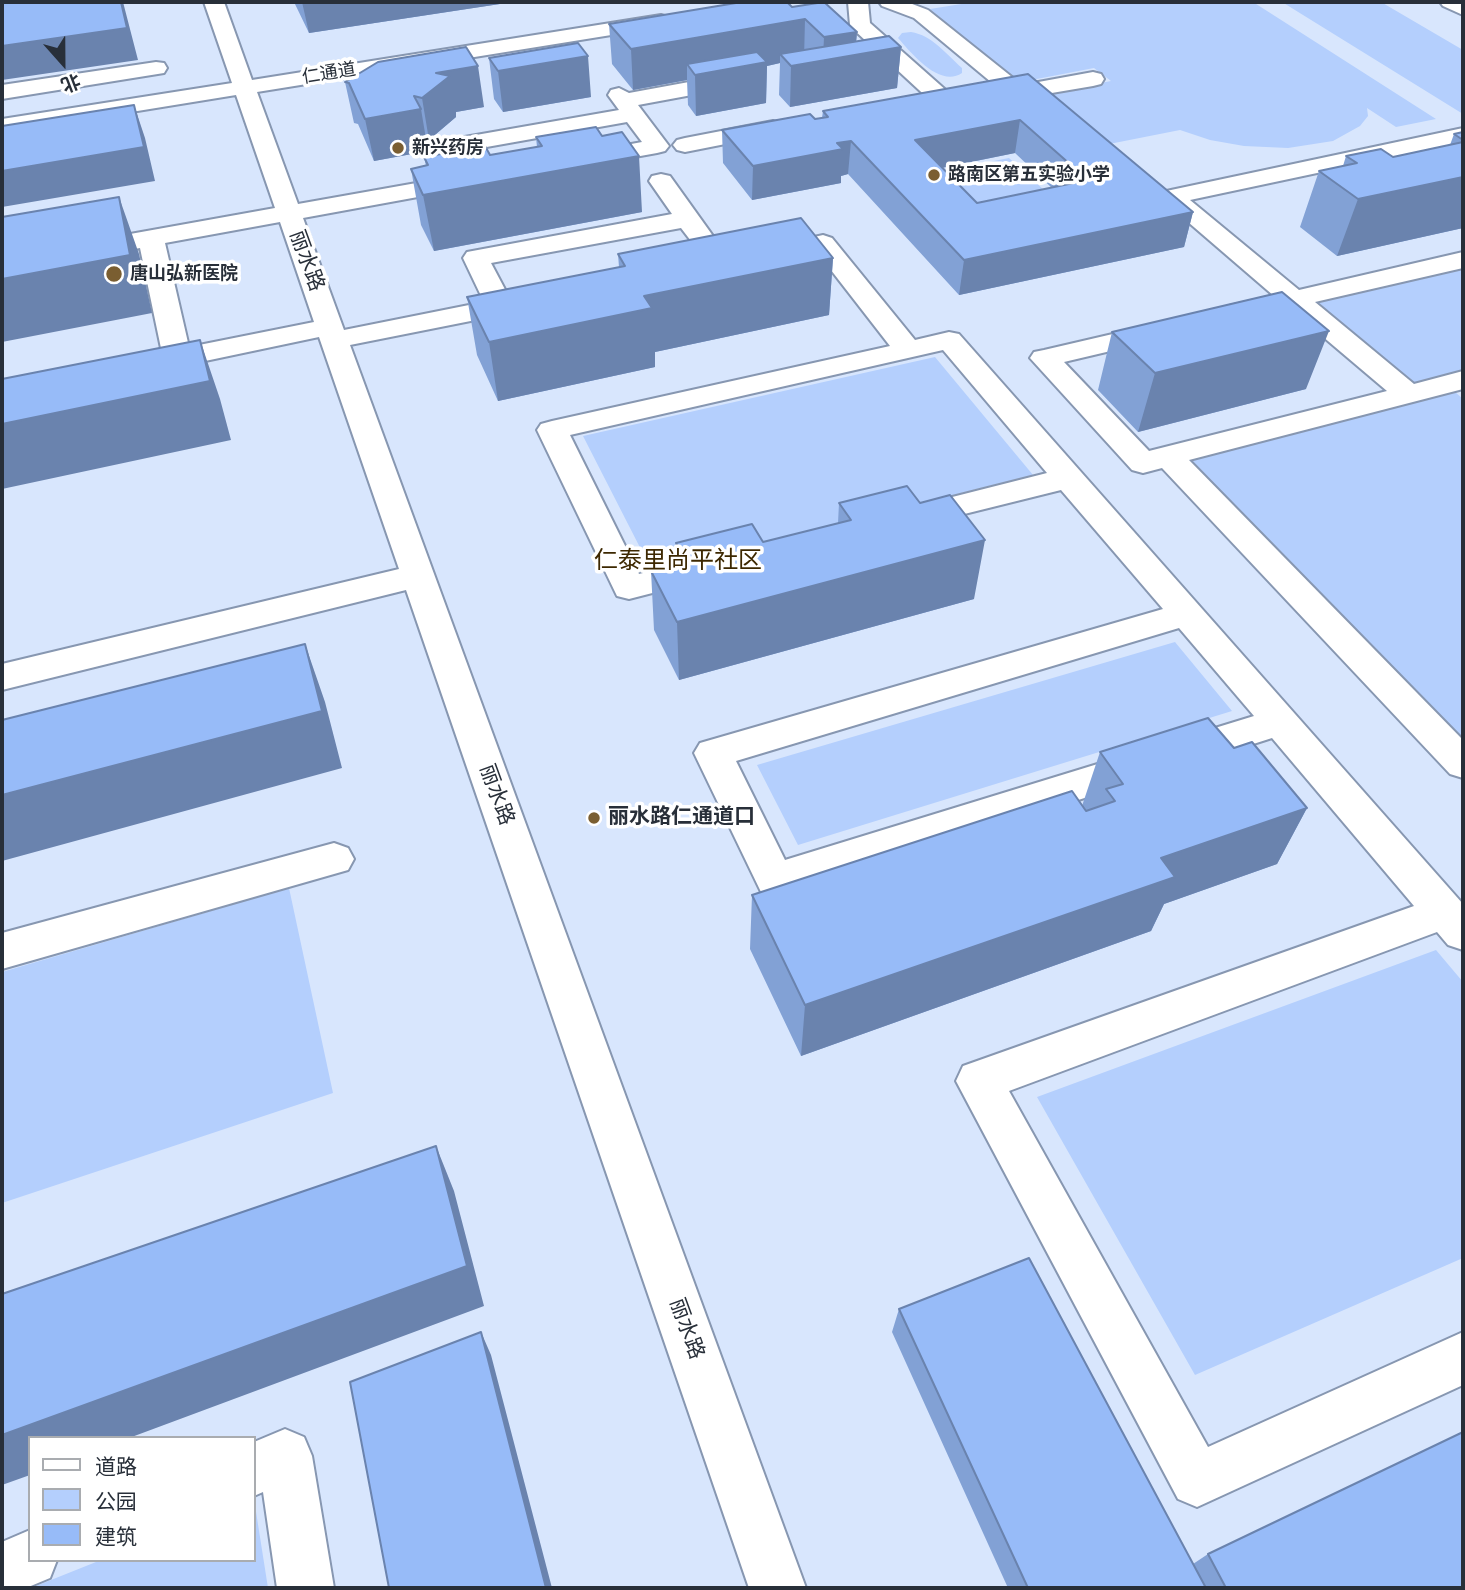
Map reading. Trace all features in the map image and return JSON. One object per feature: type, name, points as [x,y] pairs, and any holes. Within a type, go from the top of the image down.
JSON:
[{"type":"street","name":"丽水路","points":[[214,2],[778,1588]]},
{"type":"street","points":[[858,2],[860,25],[940,97]]},
{"type":"street","points":[[889,2],[921,15],[1039,110]]},
{"type":"street","points":[[1450,2],[1463,9]]},
{"type":"street","name":"仁通道","points":[[2,126],[677,18]]},
{"type":"street","points":[[2,92],[156,68]]},
{"type":"street","points":[[913,102],[940,97],[1015,93],[1093,79]]},
{"type":"street","points":[[436,149],[625,103],[739,80]]},
{"type":"street","points":[[564,163],[657,146],[625,103]]},
{"type":"street","points":[[685,145],[792,125]]},
{"type":"street","points":[[1408,393],[1171,197],[1463,135]]},
{"type":"street","points":[[2,265],[484,177]]},
{"type":"street","points":[[661,181],[711,253]]},
{"type":"street","points":[[1154,210],[1195,246]]},
{"type":"street","points":[[500,307],[476,258],[688,219]]},
{"type":"street","points":[[151,238],[177,358]]},
{"type":"street","points":[[744,259],[823,243],[908,350]]},
{"type":"street","points":[[1215,317],[1463,260]]},
{"type":"street","points":[[123,369],[555,296]]},
{"type":"street","points":[[1189,324],[1044,358],[1143,463],[1463,379]]},
{"type":"street","points":[[735,561],[629,588],[552,430],[949,341],[1454,923],[979,1081],[1197,1480],[1463,1358]]},
{"type":"street","points":[[1168,456],[1463,764]]},
{"type":"street","points":[[882,524],[1068,478]]},
{"type":"street","points":[[2,677],[418,576]]},
{"type":"street","points":[[1187,614],[713,753],[775,880],[1280,722]]},
{"type":"street","points":[[2,951],[334,859]]},
{"type":"street","points":[[256,1468],[285,1457],[306,1588]]},
{"type":"street","points":[[2,1570],[28,1559]]},
{"type":"green space","points":[[974,2],[1253,2],[1436,119],[1396,127],[1367,108],[1368,116],[1360,126],[1333,141],[1288,148],[1244,146],[1210,140],[1180,130],[1089,148],[1031,97],[1111,81],[1094,68],[1016,83],[930,9]]},
{"type":"green space","points":[[1282,2],[1381,2],[1463,50],[1463,114]]},
{"type":"green space","points":[[911,32],[926,37],[939,46],[962,68],[962,73],[945,76],[927,67],[898,38],[902,33]]},
{"type":"green space","points":[[1009,158],[1069,213],[978,232],[923,175]]},
{"type":"green space","points":[[1463,266],[1463,371],[1409,386],[1309,304]]},
{"type":"green space","points":[[935,357],[1033,475],[652,571],[583,436]]},
{"type":"green space","points":[[1454,391],[1463,399],[1463,746],[1190,461]]},
{"type":"green space","points":[[1175,642],[1232,711],[798,845],[757,765]]},
{"type":"green space","points":[[289,888],[333,1093],[2,1203],[2,972]]},
{"type":"green space","points":[[1436,950],[1463,982],[1463,1258],[1195,1375],[1037,1097]]},
{"type":"green space","points":[[256,1512],[268,1588],[31,1588],[96,1562],[256,1562]]},
{"type":"building","points":[[2,2],[121,2],[127,28],[2,46]]},
{"type":"building","points":[[742,2],[787,2],[792,7],[824,2],[857,32],[824,37],[805,19],[631,49],[609,24]]},
{"type":"building","points":[[889,36],[901,47],[791,66],[780,54]]},
{"type":"building","points":[[578,43],[588,56],[498,71],[489,58]]},
{"type":"building","points":[[466,47],[478,66],[436,73],[450,76],[422,98],[414,96],[421,109],[365,119],[349,83],[345,82],[378,62]]},
{"type":"building","points":[[757,52],[767,62],[695,75],[687,64]]},
{"type":"building","points":[[1028,74],[1193,212],[964,260],[851,141],[837,143],[843,149],[753,166],[722,130],[810,114],[815,119],[828,117],[823,111]],"holes":[[[1020,120],[1088,180],[977,203],[915,140]]]},
{"type":"building","points":[[134,105],[144,147],[2,171],[2,126]]},
{"type":"building","points":[[596,127],[602,136],[622,132],[639,156],[423,195],[411,169],[428,165],[424,157],[485,146],[490,155],[542,146],[536,137]]},
{"type":"building","points":[[1463,132],[1463,140],[1454,134]]},
{"type":"building","points":[[1463,142],[1463,177],[1358,199],[1319,171],[1357,163],[1346,156],[1381,149],[1393,157]]},
{"type":"building","points":[[119,197],[130,255],[2,279],[2,217]]},
{"type":"building","points":[[801,218],[833,258],[644,296],[652,308],[489,342],[467,297],[625,266],[618,254]]},
{"type":"building","points":[[1282,292],[1329,331],[1155,373],[1112,332]]},
{"type":"building","points":[[200,340],[210,381],[2,424],[2,379]]},
{"type":"building","points":[[907,486],[920,503],[950,495],[985,540],[677,622],[651,571],[686,562],[676,543],[752,524],[763,542],[851,520],[839,503]]},
{"type":"building","points":[[305,644],[322,711],[2,795],[2,720]]},
{"type":"building","points":[[1208,718],[1234,748],[1252,742],[1307,808],[1161,858],[1175,877],[805,1005],[752,895],[1072,791],[1086,811],[1115,801],[1106,789],[1123,784],[1100,752]]},
{"type":"building","points":[[436,1146],[467,1266],[2,1435],[2,1294]]},
{"type":"building","points":[[1029,1258],[1206,1588],[1028,1588],[899,1309]]},
{"type":"building","points":[[481,1332],[546,1588],[389,1588],[350,1382]]},
{"type":"building","points":[[1463,1432],[1463,1588],[1226,1588],[1208,1554]]},
{"type":"place","name":"新兴药房","points":[[398,148]]},
{"type":"place","name":"路南区第五实验小学","points":[[934,175]]},
{"type":"place","name":"唐山弘新医院","points":[[114,274]]},
{"type":"place","name":"丽水路仁通道口","points":[[594,818]]},
{"type":"district","name":"仁泰里尚平社区","points":[[678,562]]}]
